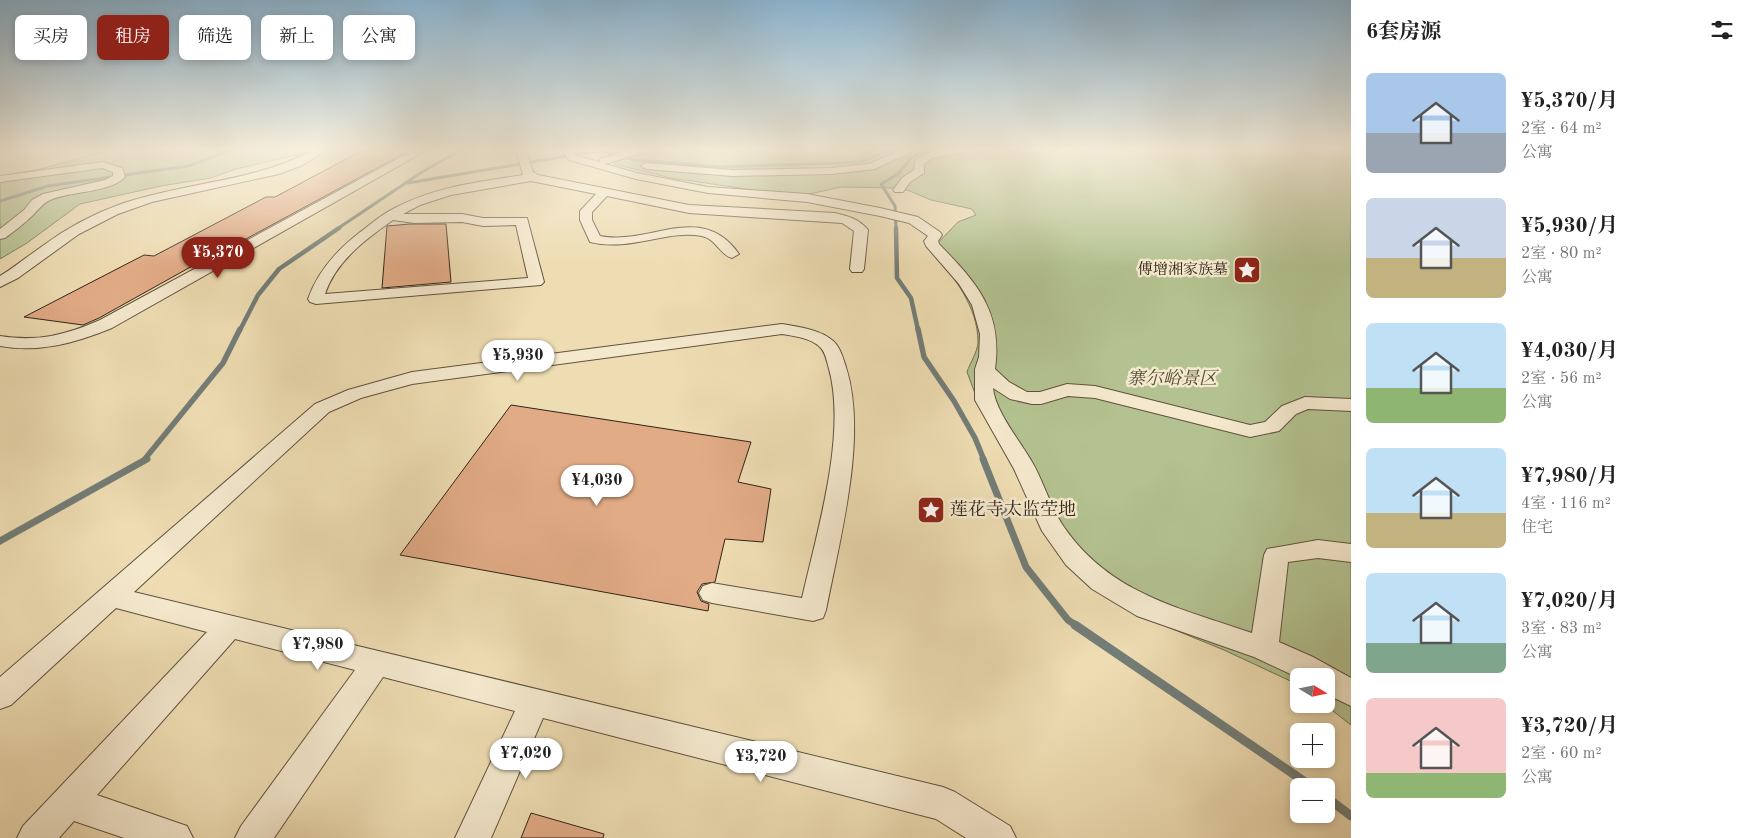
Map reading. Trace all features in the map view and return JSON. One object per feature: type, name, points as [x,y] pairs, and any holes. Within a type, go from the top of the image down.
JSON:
[{"type":"street","points":[[0,234],[28,213],[36,203],[48,197],[80,189]]},
{"type":"street","points":[[0,282],[79,228],[124,206],[194,189]]},
{"type":"street","points":[[0,341],[20,346],[56,342],[78,336],[106,324],[351,189]]},
{"type":"street","points":[[392,216],[419,219],[462,218],[483,222],[522,221],[536,282],[316,299],[321,281],[343,252],[392,216],[412,204],[460,189]]},
{"type":"street","points":[[596,189],[689,209],[814,215],[846,220],[861,230],[857,269]]},
{"type":"street","points":[[703,189],[808,198],[895,215],[913,220],[935,236],[931,241],[933,246],[964,279],[978,300],[988,329],[988,353],[982,389],[985,400],[1024,467],[1054,532],[1085,568],[1126,598],[1147,608],[1264,648],[1309,668]]},
{"type":"street","points":[[604,192],[586,211],[586,220],[595,239],[610,241],[696,231],[714,235],[732,254]]},
{"type":"street","points":[[0,696],[322,408],[348,395],[412,378],[765,330],[782,328],[812,336],[827,344],[834,356],[843,386],[845,403],[841,471],[813,610],[712,592]]},
{"type":"street","points":[[984,369],[996,382],[1011,393],[1026,398],[1040,398],[1069,390],[1095,392],[1250,431],[1272,428],[1289,410],[1305,403],[1351,405]]},
{"type":"street","points":[[1264,648],[1276,555],[1318,549],[1351,553]]},
{"type":"street","points":[[112,597],[943,804],[998,838]]},
{"type":"street","points":[[35,838],[230,626]]},
{"type":"street","points":[[253,838],[376,663]]},
{"type":"street","points":[[1335,684],[1351,693]]},
{"type":"street","points":[[473,838],[534,702]]},
{"type":"street","points":[[68,802],[175,838]]},
{"type":"green space","points":[[0,189],[147,189],[80,204],[27,243],[0,259]]},
{"type":"green space","name":"寨尔峪景区","points":[[747,189],[832,189],[805,195],[781,194]]},
{"type":"green space","name":"寨尔峪景区","points":[[901,189],[1351,189],[1351,725],[1335,713],[1335,668],[1290,668],[1290,681],[1224,650],[1131,612],[1080,570],[979,404],[967,372],[978,346],[974,316],[956,281],[931,250],[958,222],[976,215],[972,209],[931,200]]},
{"type":"building","points":[[290,189],[338,189],[83,325],[24,317],[144,255],[154,256],[266,197],[275,197]]},
{"type":"building","points":[[446,224],[451,282],[382,288],[387,226]]},
{"type":"building","points":[[511,405],[751,442],[738,482],[771,489],[763,542],[725,539],[715,582],[702,584],[697,592],[701,601],[709,604],[708,611],[400,555]]},
{"type":"building","points":[[531,813],[604,834],[603,838],[521,838]]},
{"type":"waterway","points":[[0,201],[38,189]]},
{"type":"waterway","points":[[337,229],[396,189]]},
{"type":"waterway","points":[[884,189],[895,206],[896,229]]},
{"type":"waterway","points":[[240,330],[258,295],[279,269],[339,228]]},
{"type":"waterway","points":[[896,228],[897,278],[911,298],[918,330]]},
{"type":"waterway","points":[[144,460],[223,363],[240,329]]},
{"type":"waterway","points":[[918,329],[924,357],[954,401],[975,438],[984,460]]},
{"type":"waterway","points":[[0,541],[147,459]]},
{"type":"waterway","points":[[983,459],[1026,567],[1068,620],[1077,626]]},
{"type":"waterway","points":[[1075,625],[1299,778]]},
{"type":"waterway","points":[[1335,804],[1351,816]]},
{"type":"place","name":"傅增湘家族墓","points":[[1247,270]]},
{"type":"place","name":"莲花寺太监茔地","points":[[931,510]]}]
